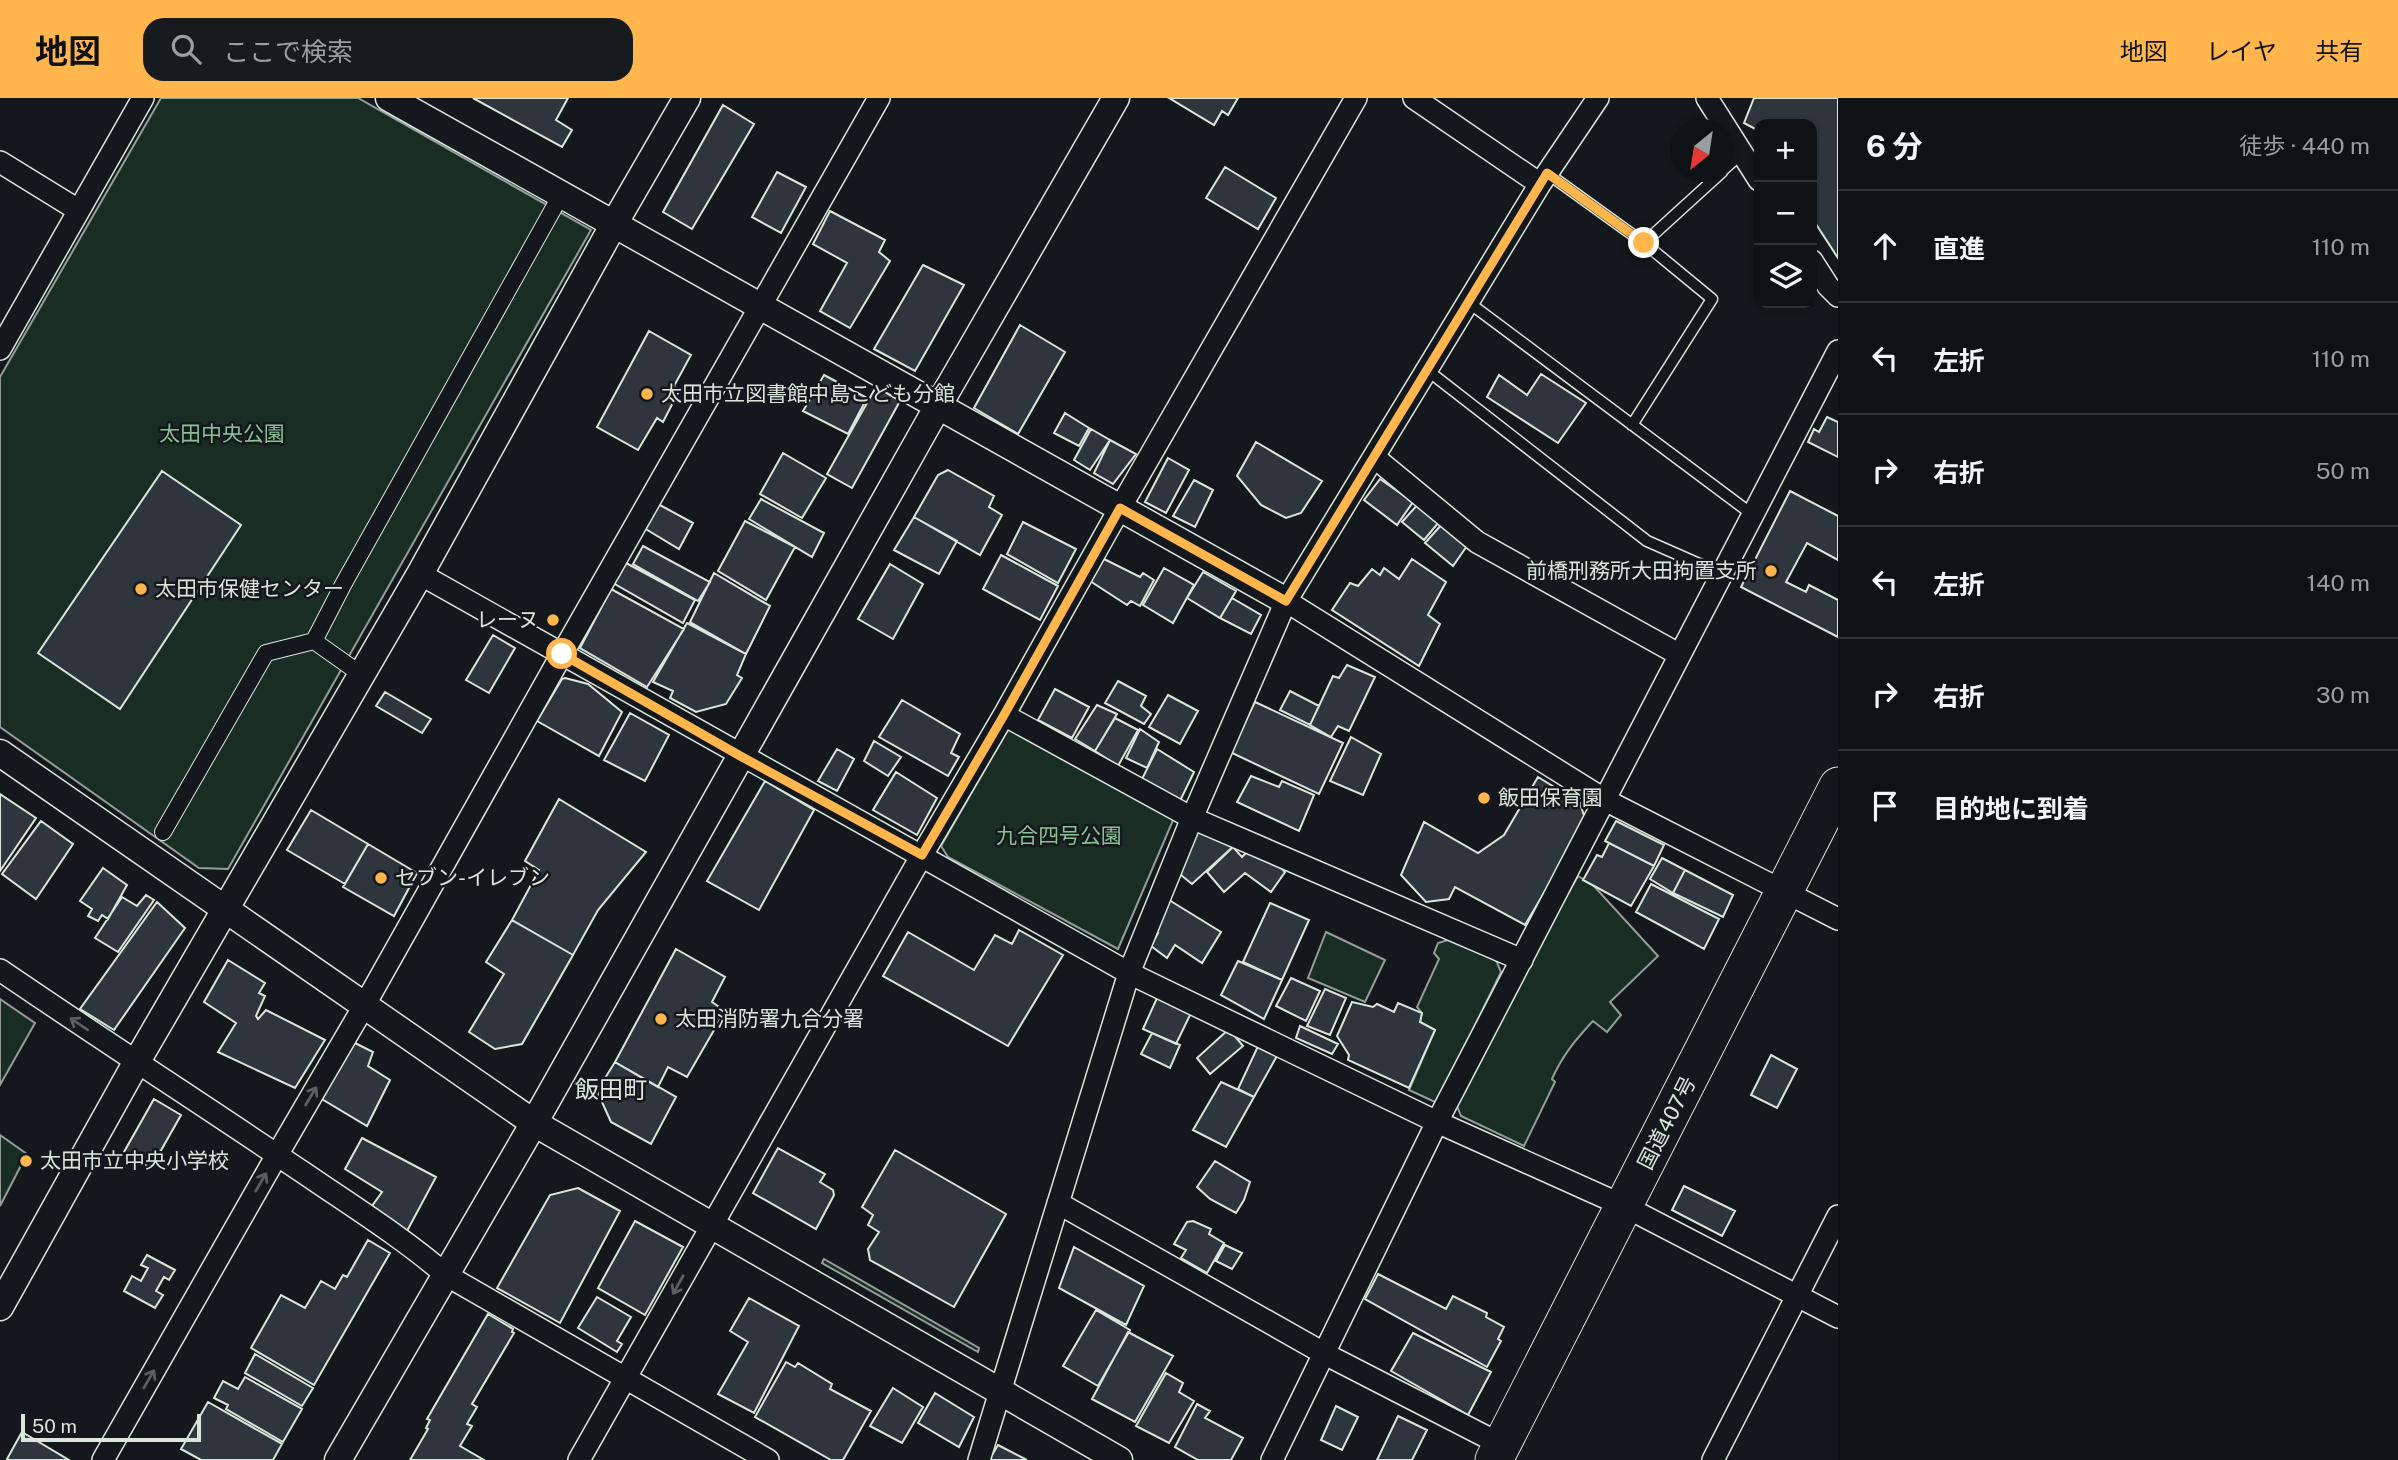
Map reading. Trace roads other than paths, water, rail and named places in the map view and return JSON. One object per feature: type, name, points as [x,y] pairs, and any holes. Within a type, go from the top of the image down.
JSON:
[{"type":"highway","name":"国道407号","points":[[1498,1453],[1838,786]]},
{"type":"street","points":[[0,349],[143,98]]},
{"type":"street","points":[[389,98],[1286,601],[1605,800],[1838,919]]},
{"type":"street","points":[[0,1307],[136,1063],[421,574],[614,224],[687,98]]},
{"type":"street","points":[[103,1460],[879,98]]},
{"type":"street","points":[[338,1460],[534,1124],[938,406],[1116,98]]},
{"type":"street","points":[[579,1460],[1356,98]]},
{"type":"street","points":[[1414,98],[1544,179]]},
{"type":"street","points":[[979,1460],[1129,972],[1286,601],[1544,179],[1598,98]]},
{"type":"street","points":[[1707,98],[1754,172]]},
{"type":"street","points":[[0,162],[78,210]]},
{"type":"street","points":[[163,832],[266,653],[314,641],[561,195]]},
{"type":"street","points":[[1817,269],[1838,296]]},
{"type":"street","points":[[1272,1460],[1437,1122],[1838,351]]},
{"type":"street","points":[[1374,457],[1477,542],[1680,655]]},
{"type":"street","points":[[421,574],[742,757],[1129,972],[1437,1122],[1625,1206],[1838,1317]]},
{"type":"street","points":[[314,641],[362,675]]},
{"type":"street","points":[[1004,715],[1192,818],[1522,960]]},
{"type":"street","points":[[0,753],[534,1124],[1119,1460]]},
{"type":"street","points":[[0,970],[423,1255],[446,1275],[768,1460]]},
{"type":"street","points":[[1058,1203],[1498,1453]]},
{"type":"street","points":[[1713,1460],[1838,1216]]},
{"type":"lane","points":[[1733,161],[1742,153]]},
{"type":"lane","points":[[1544,179],[1644,243],[1712,299],[1632,425]]},
{"type":"lane","points":[[1644,243],[1710,182]]},
{"type":"lane","points":[[1468,302],[1753,515]]},
{"type":"lane","points":[[1427,370],[1647,541],[1722,574]]},
{"type":"place","name":"太田市立図書館中島こども分館","points":[[647,394]]},
{"type":"place","name":"前橋刑務所大田拘置支所","points":[[1771,571]]},
{"type":"place","name":"太田市保健センター","points":[[141,589]]},
{"type":"place","name":"レーヌ","points":[[553,620]]},
{"type":"place","name":"飯田保育園","points":[[1484,798]]},
{"type":"place","name":"セブン-イレブン","points":[[381,878]]},
{"type":"place","name":"太田消防署九合分署","points":[[661,1019]]},
{"type":"place","name":"太田市立中央小学校","points":[[26,1161]]},
{"type":"district","name":"飯田町","points":[[611,1090]]},
{"type":"park label","name":"太田中央公園","points":[[222,434]]},
{"type":"park label","name":"九合四号公園","points":[[1059,836]]}]
